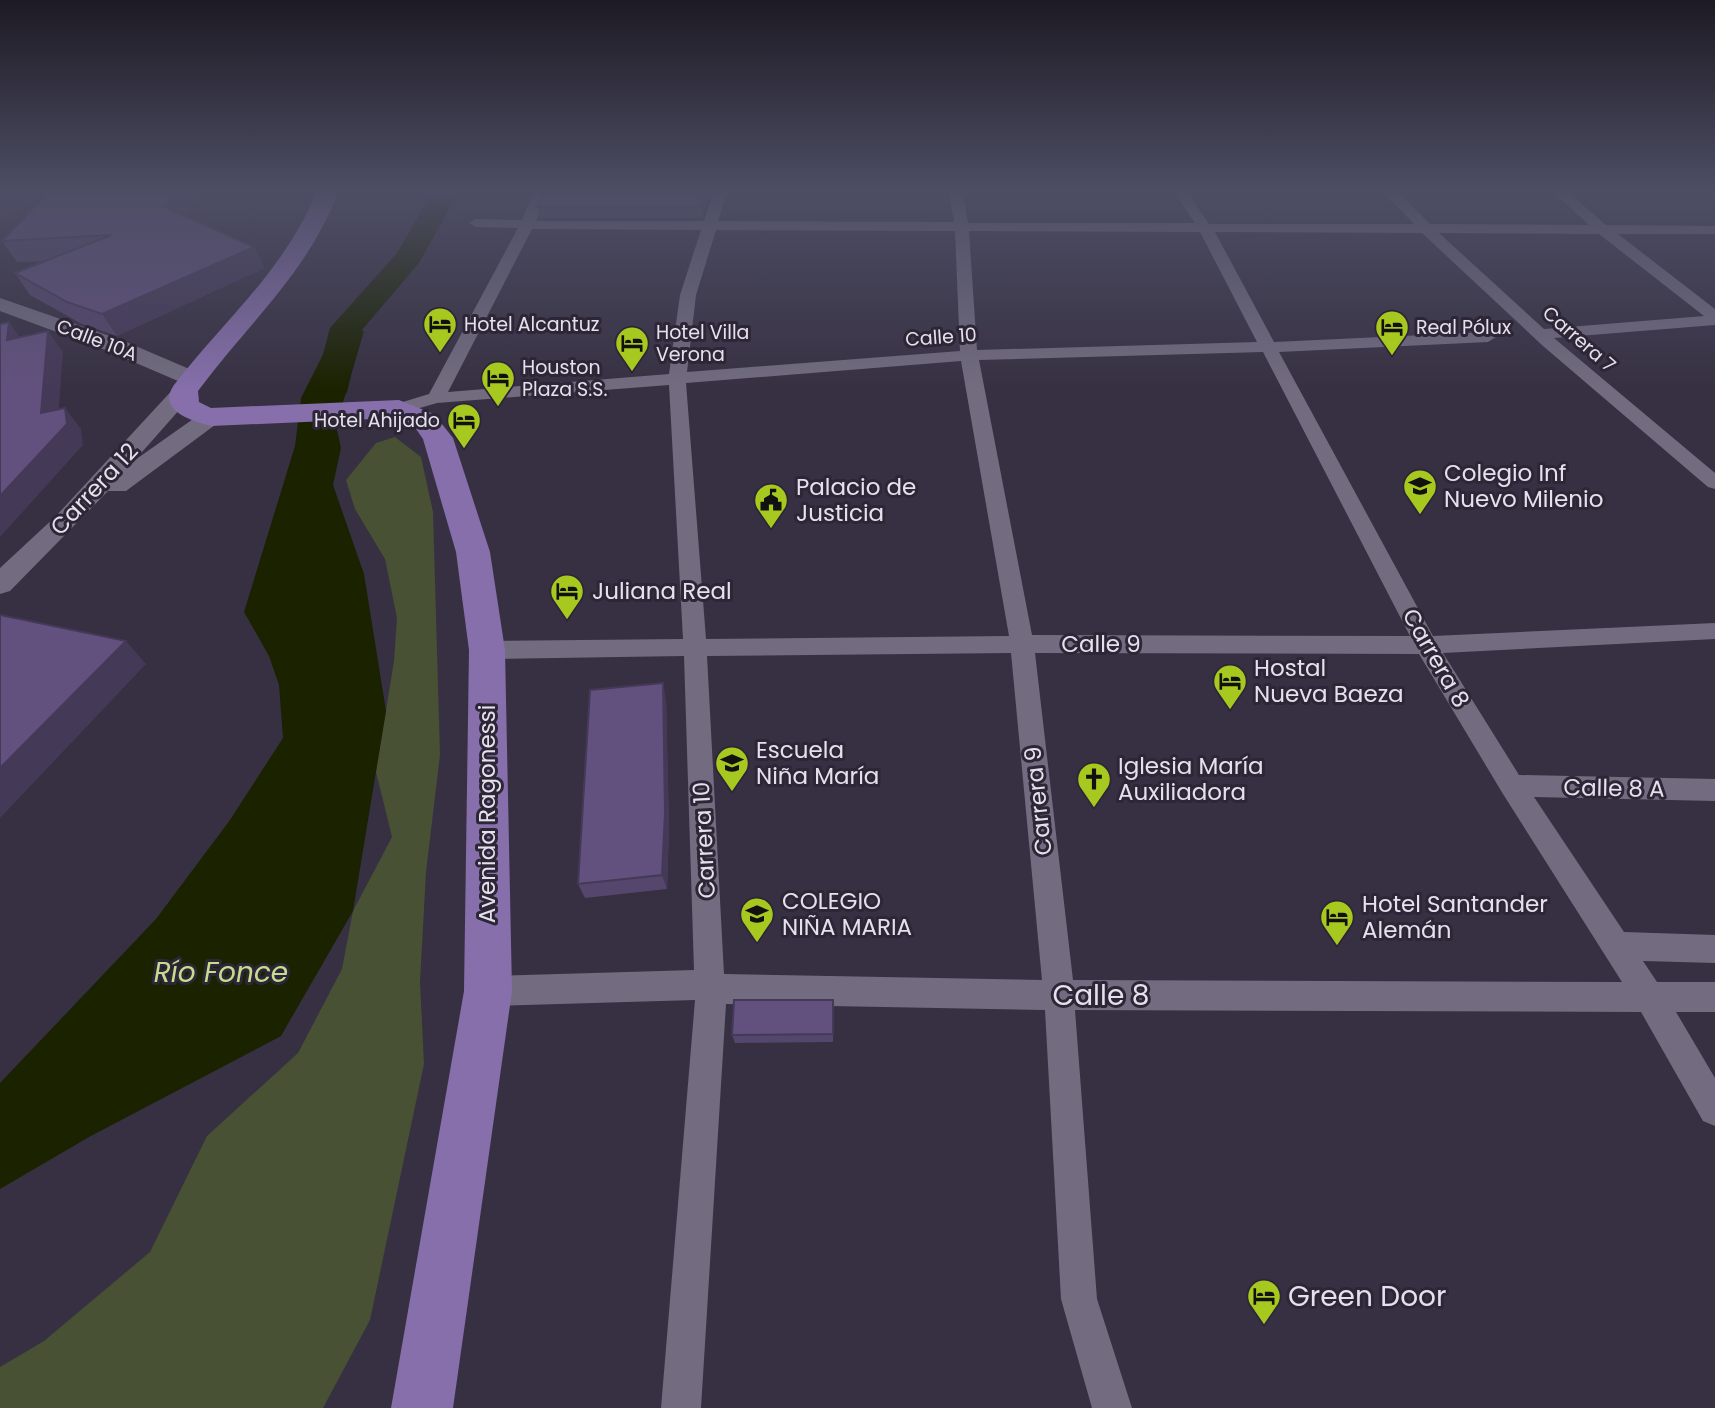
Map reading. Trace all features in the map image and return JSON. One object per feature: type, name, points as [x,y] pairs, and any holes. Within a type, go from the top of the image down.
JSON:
[{"type":"highway","points":[[294,259],[279,281],[189,385],[185,405],[194,413],[222,417],[386,409]]},
{"type":"highway","name":"Avenida Ragonessi","points":[[386,409],[424,420],[438,438],[473,552],[486,650],[488,991],[422,1408]]},
{"type":"street","points":[[436,398],[509,259]]},
{"type":"street","name":"Carrera 10","points":[[681,1408],[711,988],[695,647],[677,378],[688,295],[700,259]]},
{"type":"street","name":"Carrera 9","points":[[963,259],[968,355],[1022,644],[1059,995],[1079,1299],[1112,1408]]},
{"type":"street","name":"Carrera 8","points":[[1222,259],[1426,645],[1512,786],[1649,996],[1715,1109]]},
{"type":"street","name":"Carrera 7","points":[[1457,259],[1715,484]]},
{"type":"street","points":[[1639,259],[1715,319]]},
{"type":"street","name":"Calle 10A","points":[[0,304],[116,346],[189,385]]},
{"type":"street","points":[[1540,334],[1715,319]]},
{"type":"street","name":"Calle 10","points":[[386,409],[436,398],[968,355],[1269,347],[1488,337]]},
{"type":"street","name":"Carrera 12","points":[[1,581],[65,522],[189,385]]},
{"type":"street","points":[[65,522],[222,417]]},
{"type":"street","name":"Calle 9","points":[[486,650],[1022,644],[1426,645],[1715,631]]},
{"type":"street","name":"Calle 8 A","points":[[1512,786],[1715,790]]},
{"type":"street","points":[[1616,946],[1715,949]]},
{"type":"street","name":"Calle 8","points":[[488,991],[689,984],[711,988],[1059,995],[1715,997]]},
{"type":"shaded area","points":[[395,437],[421,457],[433,512],[440,755],[426,872],[420,982],[424,1064],[370,1320],[323,1408],[0,1408],[0,1367],[44,1341],[150,1252],[207,1136],[298,1053],[342,969],[353,911],[392,837],[376,772],[394,661],[397,618],[385,559],[355,509],[346,480],[376,443]]},
{"type":"water","name":"Río Fonce","points":[[346,328],[364,331],[336,426],[341,448],[333,485],[364,574],[386,711],[353,911],[281,1036],[89,1137],[0,1189],[0,1083],[156,919],[230,820],[283,738],[279,685],[269,656],[244,612],[295,446],[301,398],[334,333]]},
{"type":"building","points":[[51,259],[227,259],[102,314],[67,302],[15,273]]},
{"type":"building","points":[[9,322],[7,340],[48,331],[41,413],[65,408],[67,424],[0,496],[0,324]]},
{"type":"building","points":[[0,615],[126,641],[0,768]]},
{"type":"building","points":[[663,683],[665,812],[662,875],[578,884],[590,690]]},
{"type":"building","points":[[734,1000],[833,1000],[833,1034],[732,1035]]},
{"type":"waterway","name":"Río Fonce","points":[[330,392],[346,328],[407,259]]},
{"type":"place","name":"Hotel Alcantuz","points":[[440,354]]},
{"type":"place","name":"Real Pólux","points":[[1392,357]]},
{"type":"place","name":"Hotel Villa Verona","points":[[632,373]]},
{"type":"place","name":"Houston Plaza S.S.","points":[[498,408]]},
{"type":"place","name":"Hotel Ahijado","points":[[464,450]]},
{"type":"place","name":"Colegio Inf Nuevo Milenio","points":[[1420,516]]},
{"type":"place","name":"Palacio de Justicia","points":[[771,530]]},
{"type":"place","name":"Juliana Real","points":[[567,621]]},
{"type":"place","name":"Hostal Nueva Baeza","points":[[1230,711]]},
{"type":"place","name":"Escuela Niña María","points":[[732,793]]},
{"type":"place","name":"Iglesia María Auxiliadora","points":[[1094,809]]},
{"type":"place","name":"COLEGIO NIÑA MARIA","points":[[757,944]]},
{"type":"place","name":"Hotel Santander Alemán","points":[[1337,947]]},
{"type":"place","name":"Green Door","points":[[1264,1326]]}]
